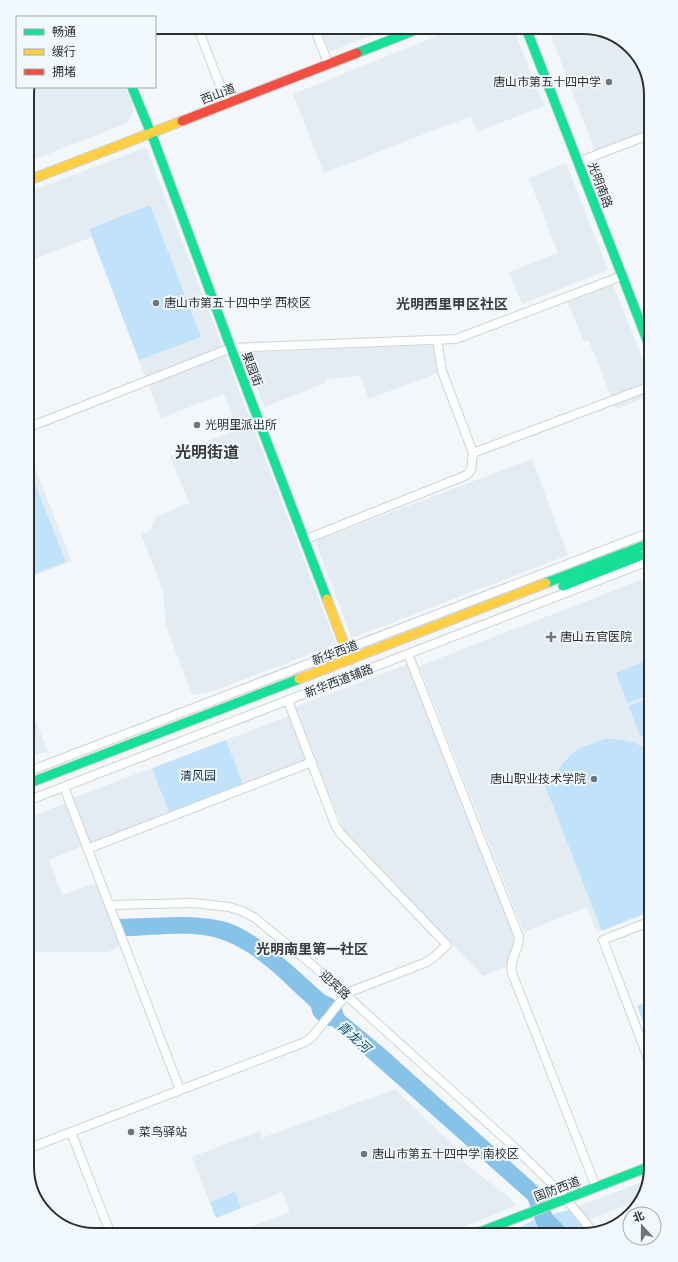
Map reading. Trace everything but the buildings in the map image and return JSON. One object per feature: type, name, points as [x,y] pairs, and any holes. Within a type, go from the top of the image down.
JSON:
[{"type":"main road","name":"西山道","points":[[34,178],[405,34]]},
{"type":"main road","name":"光明南路","points":[[528,34],[622,276],[644,326]]},
{"type":"main road","name":"果园街","points":[[132,88],[350,660]]},
{"type":"main road","name":"新华西道","points":[[34,781],[644,546]]},
{"type":"main road","name":"新华西道","points":[[34,788],[644,555]]},
{"type":"main road","name":"国防西道","points":[[490,1228],[562,1197],[596,1187],[644,1169]]},
{"type":"street","points":[[200,34],[227,103]]},
{"type":"street","points":[[317,34],[328,63]]},
{"type":"street","points":[[578,162],[644,137]]},
{"type":"street","points":[[34,425],[231,348],[456,339],[622,276]]},
{"type":"street","points":[[304,540],[388,508],[466,475],[470,470],[473,453],[442,371],[437,340]]},
{"type":"street","points":[[473,453],[644,389]]},
{"type":"street","points":[[34,769],[644,535]]},
{"type":"street","name":"新华西道辅路","points":[[34,798],[644,563]]},
{"type":"street","points":[[408,654],[519,937],[519,945],[511,966],[512,973],[596,1187]]},
{"type":"street","points":[[34,1146],[306,1042],[312,1037],[343,999],[352,991],[427,962],[447,945],[336,827],[288,701]]},
{"type":"street","points":[[87,849],[312,762]]},
{"type":"street","points":[[64,787],[180,1090]]},
{"type":"street","name":"迎宾路","points":[[110,908],[194,902],[229,907],[242,911],[255,918],[298,953],[343,999],[512,1145],[589,1227]]},
{"type":"street","points":[[644,924],[603,940],[644,1048]]},
{"type":"street","points":[[71,1132],[108,1228]]},
{"type":"shaded area","points":[[322,34],[376,34],[329,52]]},
{"type":"shaded area","points":[[442,34],[515,34],[544,106],[477,132],[471,116],[324,173],[293,94]]},
{"type":"shaded area","name":"唐山市第五十四中学","points":[[550,34],[595,35],[614,42],[626,52],[636,64],[643,83],[644,133],[595,151]]},
{"type":"shaded area","points":[[34,88],[125,88],[134,110],[127,123],[34,159]]},
{"type":"shaded area","points":[[146,147],[336,644],[211,692],[192,695],[166,626],[163,591],[141,534],[151,530],[155,517],[189,503],[170,456],[239,429],[224,394],[161,418],[92,237],[34,259],[34,190]]},
{"type":"shaded area","points":[[566,163],[608,270],[522,304],[509,272],[558,253],[529,178]]},
{"type":"shaded area","points":[[613,285],[644,362],[644,398],[616,409],[589,341],[584,342],[568,302]]},
{"type":"shaded area","points":[[435,345],[438,373],[369,399],[360,376],[325,379],[326,383],[264,407],[244,353]]},
{"type":"shaded area","points":[[532,459],[568,555],[352,638],[315,541]]},
{"type":"shaded area","points":[[34,466],[72,561],[34,575]]},
{"type":"shaded area","points":[[644,579],[644,914],[597,932],[587,907],[524,932],[419,666]]},
{"type":"shaded area","points":[[408,664],[516,940],[511,965],[483,976],[345,833],[295,707]]},
{"type":"shaded area","points":[[289,716],[307,759],[243,784],[226,740]]},
{"type":"shaded area","points":[[34,717],[48,751],[34,756]]},
{"type":"shaded area","points":[[152,768],[169,812],[90,843],[73,798]]},
{"type":"shaded area","points":[[66,803],[83,846],[49,860],[62,895],[97,883],[118,937],[119,943],[113,950],[107,952],[34,952],[34,815]]},
{"type":"shaded area","name":"唐山市第五十四中学 南校区","points":[[395,1089],[450,1142],[468,1166],[510,1198],[516,1206],[460,1228],[248,1228],[290,1212],[282,1192],[216,1218],[192,1157],[260,1131],[262,1138]]},
{"type":"shaded area","points":[[642,1182],[638,1194],[632,1203],[579,1223],[569,1210]]},
{"type":"green space","points":[[150,205],[201,337],[139,360],[89,229]]},
{"type":"green space","points":[[34,482],[66,562],[34,574]]},
{"type":"green space","points":[[644,662],[644,697],[627,702],[616,673]]},
{"type":"green space","points":[[644,700],[644,738],[640,736],[629,707]]},
{"type":"green space","points":[[604,739],[616,739],[644,748],[644,914],[602,931],[542,778],[557,772],[563,763],[576,750]]},
{"type":"green space","name":"清风园","points":[[226,740],[243,784],[169,812],[152,768]]},
{"type":"green space","points":[[644,1004],[644,1024],[637,1006]]},
{"type":"green space","points":[[235,1192],[241,1208],[216,1218],[210,1202]]},
{"type":"green space","points":[[569,1210],[583,1228],[566,1228],[552,1214]]},
{"type":"green space","points":[[534,1220],[537,1228],[523,1228],[522,1226]]},
{"type":"water","name":"青龙河","points":[[178,917],[204,918],[229,923],[254,936],[279,954],[325,995],[332,998],[341,1006],[344,1015],[384,1048],[532,1181],[545,1194],[552,1214],[566,1228],[538,1228],[528,1200],[332,1026],[324,1026],[313,1015],[311,1007],[264,964],[251,955],[224,940],[209,936],[178,934],[124,936],[117,919]]},
{"type":"traffic: fast","points":[[357,53],[405,34]]},
{"type":"traffic: fast","points":[[528,34],[644,332]]},
{"type":"traffic: fast","points":[[132,88],[155,143],[231,348],[327,599]]},
{"type":"traffic: fast","points":[[546,583],[644,546]]},
{"type":"traffic: fast","points":[[563,586],[640,556]]},
{"type":"traffic: fast","points":[[34,781],[299,679]]},
{"type":"traffic: fast","points":[[490,1228],[644,1169]]},
{"type":"traffic: slow","points":[[34,178],[182,121]]},
{"type":"traffic: slow","points":[[299,679],[546,583]]},
{"type":"traffic: slow","points":[[327,599],[350,660]]},
{"type":"traffic: jam","points":[[182,121],[357,53]]},
{"type":"place","name":"唐山市第五十四中学","points":[[609,82]]},
{"type":"place","name":"唐山市第五十四中学 西校区","points":[[156,303]]},
{"type":"place","name":"光明里派出所","points":[[197,425]]},
{"type":"place","name":"唐山五官医院","points":[[551,637]]},
{"type":"place","name":"唐山职业技术学院","points":[[594,779]]},
{"type":"place","name":"菜鸟驿站","points":[[131,1132]]},
{"type":"place","name":"唐山市第五十四中学 南校区","points":[[364,1154]]},
{"type":"district","name":"光明西里甲区社区","points":[[452,304]]},
{"type":"district","name":"光明街道","points":[[207,452]]},
{"type":"district","name":"光明南里第一社区","points":[[312,949]]}]
